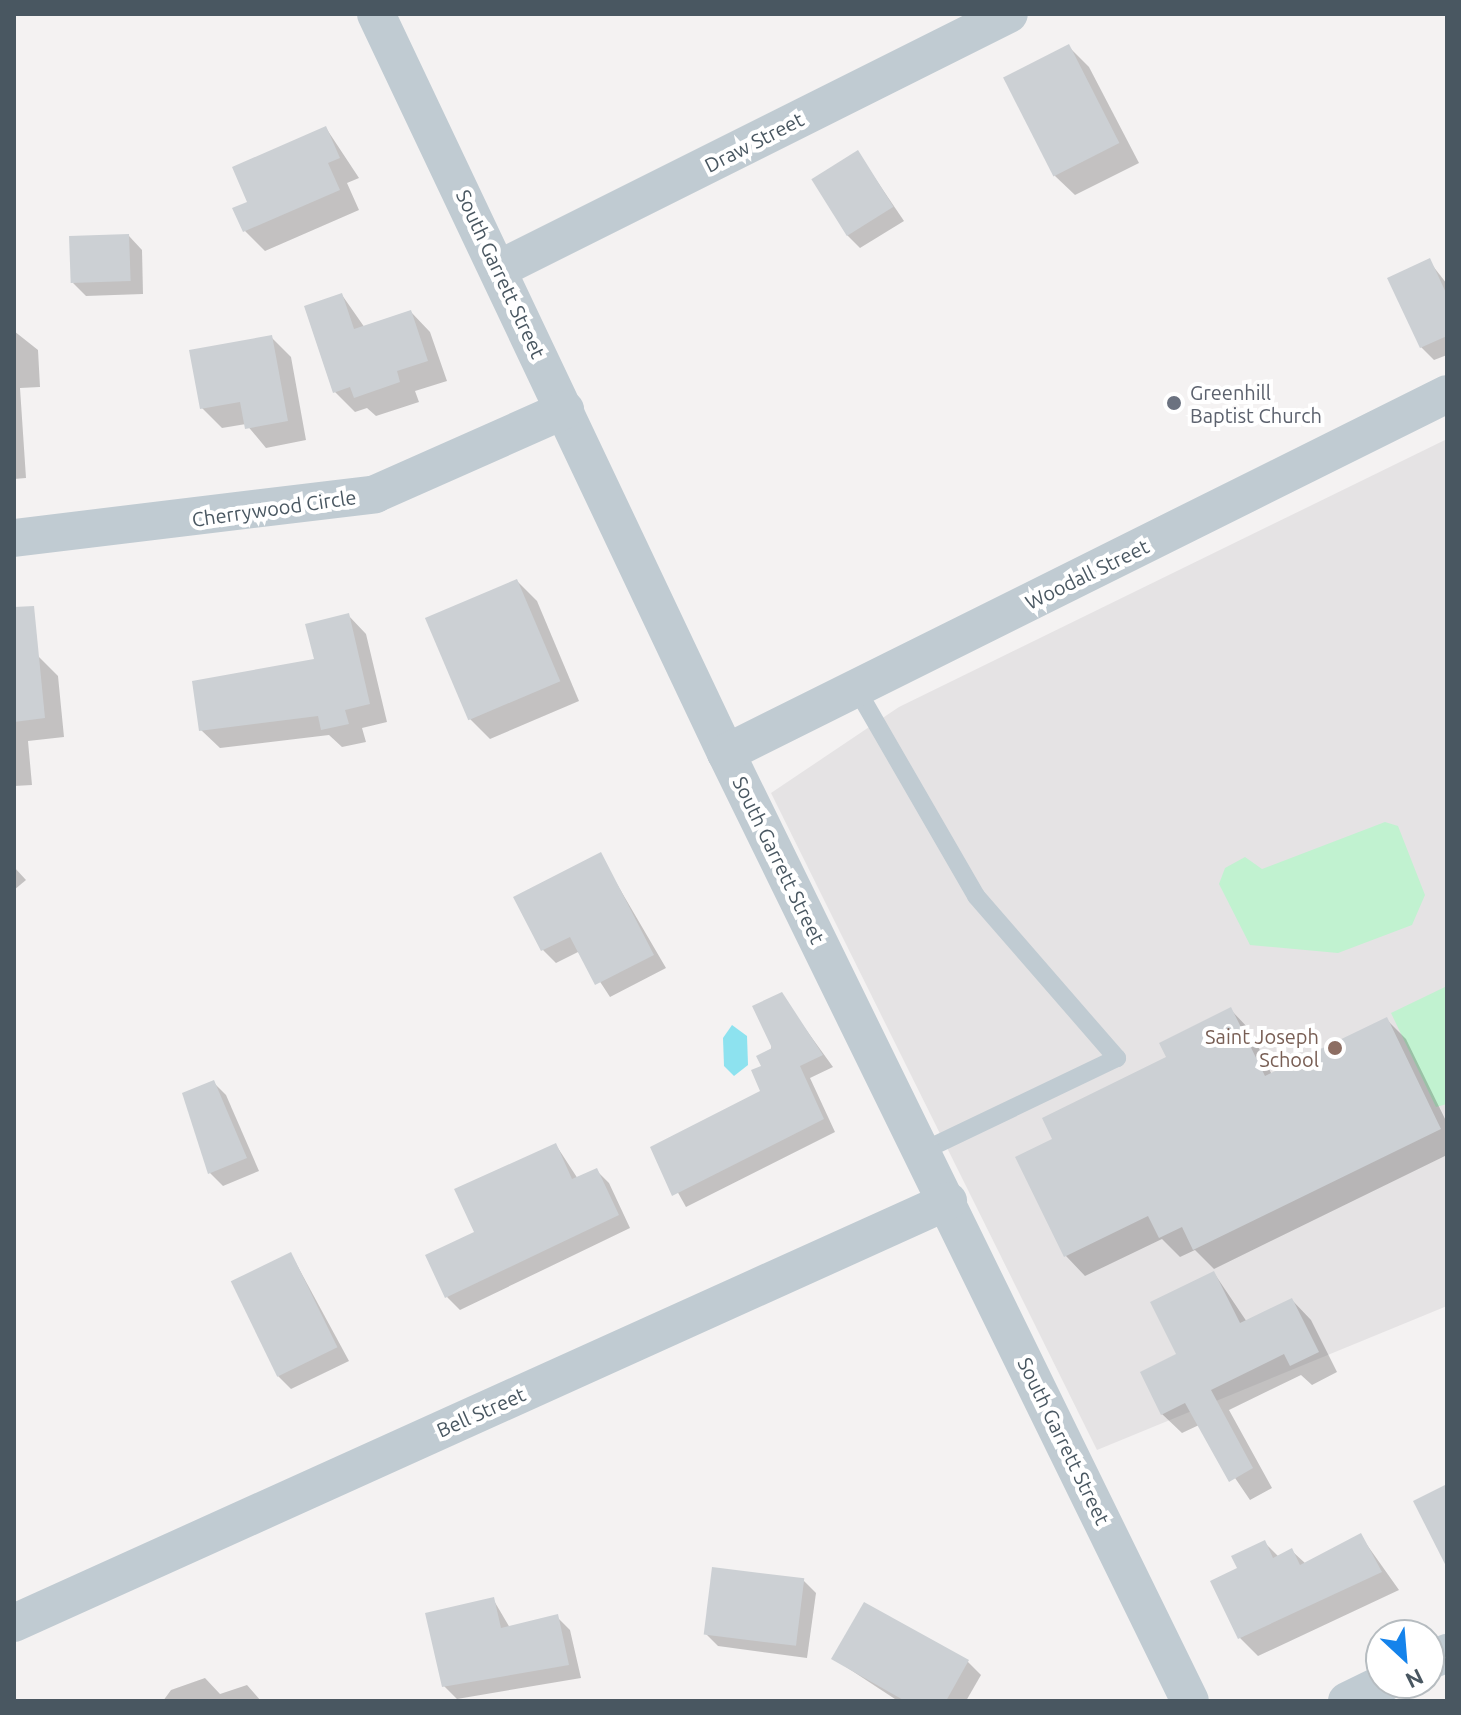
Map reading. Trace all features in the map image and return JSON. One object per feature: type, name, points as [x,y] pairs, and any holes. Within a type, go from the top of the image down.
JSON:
[{"type":"street","name":"South Garrett Street","points":[[376,14],[726,753],[948,1201],[1190,1701]]},
{"type":"street","name":"Draw Street","points":[[499,269],[1009,14]]},
{"type":"street","name":"Woodall Street","points":[[726,753],[1447,394]]},
{"type":"street","name":"Cherrywood Circle","points":[[14,538],[363,497],[565,410]]},
{"type":"street","name":"Bell Street","points":[[14,1623],[948,1201]]},
{"type":"street","points":[[1347,1701],[1365,1692]]},
{"type":"lane","points":[[856,688],[976,896],[1117,1058],[923,1151]]},
{"type":"shaded area","points":[[1447,439],[1447,1306],[1097,1450],[771,793],[899,707]]},
{"type":"green space","points":[[1385,822],[1398,826],[1425,895],[1412,925],[1338,953],[1250,945],[1219,884],[1225,868],[1245,857],[1262,869]]},
{"type":"green space","points":[[1447,986],[1447,1104],[1436,1107],[1391,1013]]},
{"type":"water","points":[[732,1025],[747,1036],[748,1065],[734,1076],[724,1066],[723,1038]]},
{"type":"building","points":[[1069,44],[1119,143],[1053,176],[1003,78]]},
{"type":"building","points":[[326,126],[340,158],[328,163],[340,190],[243,232],[232,208],[247,202],[232,167]]},
{"type":"building","points":[[858,150],[894,207],[847,236],[811,179]]},
{"type":"building","points":[[129,234],[131,281],[71,283],[69,236]]},
{"type":"building","points":[[1430,258],[1447,295],[1447,336],[1420,348],[1387,278]]},
{"type":"building","points":[[342,293],[354,329],[411,310],[428,361],[397,371],[400,382],[354,398],[350,387],[333,393],[304,306]]},
{"type":"building","points":[[272,335],[288,421],[245,429],[240,402],[200,409],[189,350]]},
{"type":"building","points":[[517,579],[560,681],[468,720],[425,618]]},
{"type":"building","points":[[34,606],[45,718],[14,722],[14,607]]},
{"type":"building","points":[[349,613],[370,704],[345,710],[349,724],[321,730],[318,716],[199,731],[192,681],[314,659],[305,624]]},
{"type":"building","points":[[601,852],[654,955],[595,985],[570,937],[541,951],[513,897]]},
{"type":"building","points":[[782,992],[823,1055],[800,1066],[824,1119],[672,1196],[650,1147],[760,1091],[751,1070],[761,1066],[756,1056],[772,1048],[752,1006]]},
{"type":"building","points":[[1231,1007],[1265,1076],[1387,1017],[1441,1129],[1193,1250],[1182,1227],[1159,1238],[1148,1216],[1064,1257],[1015,1157],[1052,1139],[1042,1118],[1166,1057],[1159,1043]]},
{"type":"building","points":[[214,1080],[247,1158],[208,1174],[182,1093]]},
{"type":"building","points":[[556,1143],[572,1179],[597,1168],[619,1215],[445,1298],[425,1255],[474,1232],[454,1189]]},
{"type":"building","points":[[291,1252],[337,1347],[277,1377],[231,1281]]},
{"type":"building","points":[[1214,1271],[1240,1323],[1292,1298],[1319,1352],[1290,1366],[1284,1354],[1211,1390],[1253,1468],[1229,1482],[1185,1403],[1161,1415],[1140,1372],[1176,1354],[1150,1302]]},
{"type":"building","points":[[1447,1484],[1447,1568],[1413,1501]]},
{"type":"building","points":[[1361,1533],[1382,1572],[1238,1639],[1210,1581],[1237,1568],[1231,1556],[1265,1540],[1273,1558],[1292,1548],[1300,1565]]},
{"type":"building","points":[[712,1567],[804,1578],[796,1646],[704,1634]]},
{"type":"building","points":[[494,1597],[501,1628],[558,1614],[569,1665],[442,1687],[425,1613]]},
{"type":"building","points":[[864,1602],[969,1660],[946,1701],[905,1701],[831,1659]]},
{"type":"place","name":"Greenhill Baptist Church","points":[[1174,403]]},
{"type":"place","name":"Saint Joseph School","points":[[1335,1048]]}]
